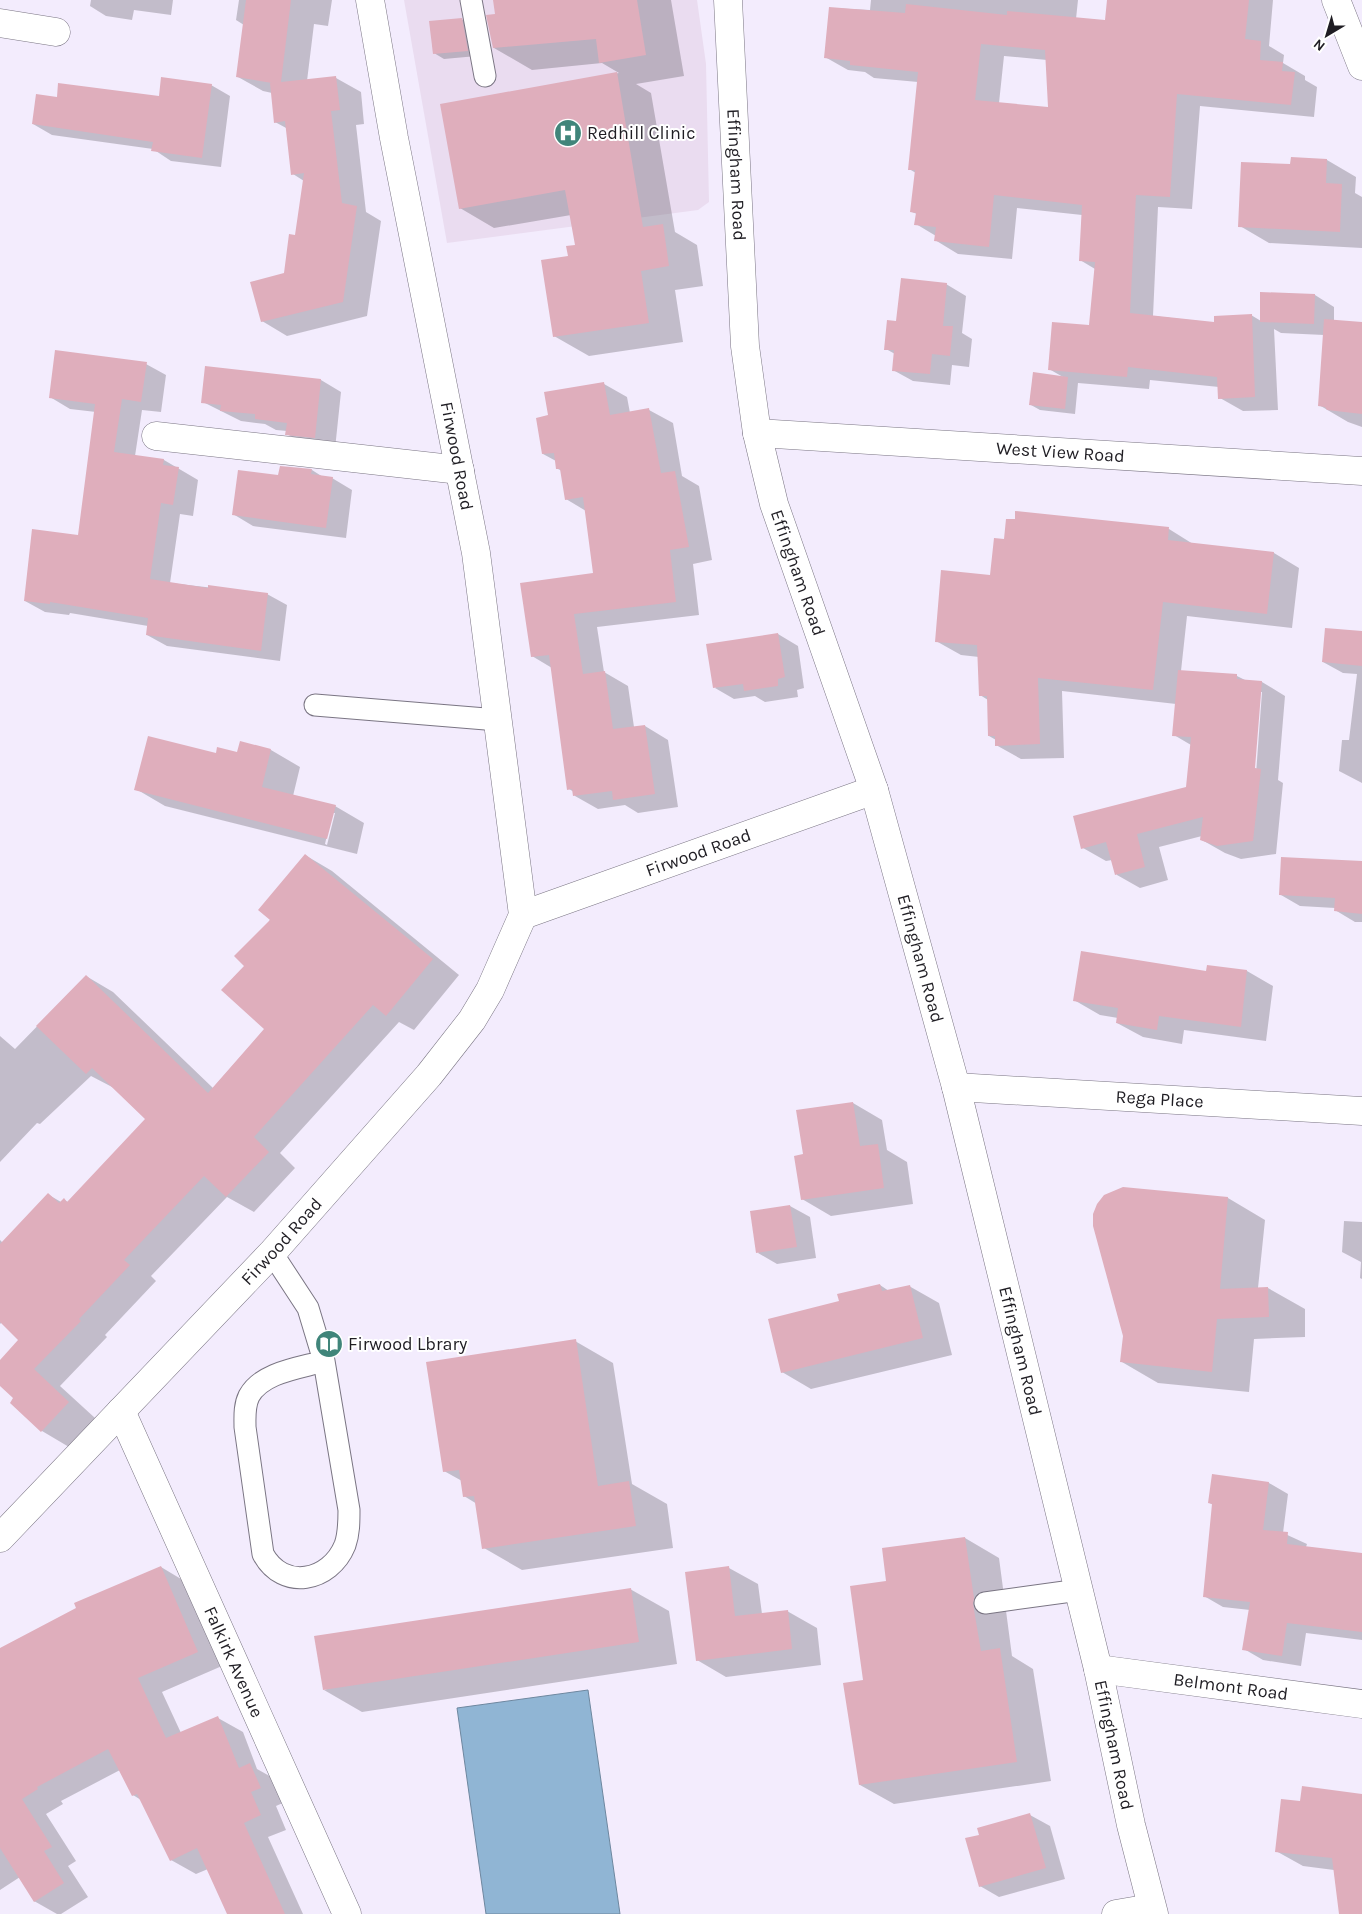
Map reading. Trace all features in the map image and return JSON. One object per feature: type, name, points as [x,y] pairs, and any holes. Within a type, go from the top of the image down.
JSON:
[{"type":"street","name":"Firwood Road","points":[[0,1538],[272,1253],[429,1075],[472,1020],[490,990],[523,915],[476,553],[394,138],[370,0]]},
{"type":"street","name":"Effingham Road","points":[[728,0],[745,346],[757,434],[774,504],[874,790],[956,1087],[1098,1669],[1131,1826],[1153,1911]]},
{"type":"street","points":[[1336,0],[1362,66]]},
{"type":"street","points":[[0,23],[56,32]]},
{"type":"street","name":"West View Road","points":[[757,434],[1362,470]]},
{"type":"street","points":[[156,436],[460,470]]},
{"type":"street","name":"Firwood Road","points":[[523,915],[874,790]]},
{"type":"street","name":"Rega Place","points":[[956,1087],[1362,1110]]},
{"type":"street","name":"Falkirk Avenue","points":[[121,1411],[347,1914]]},
{"type":"street","name":"Belmont Road","points":[[1098,1669],[1362,1704]]},
{"type":"street","points":[[1116,1914],[1153,1911]]},
{"type":"lane","points":[[471,0],[485,76]]},
{"type":"lane","points":[[315,705],[498,720]]},
{"type":"lane","points":[[272,1253],[308,1308],[324,1361],[349,1510],[348,1533],[344,1546],[328,1568],[319,1574],[296,1578],[278,1573],[272,1568],[264,1554],[245,1427],[246,1407],[249,1396],[271,1376],[324,1361]]},
{"type":"lane","points":[[985,1603],[1079,1590]]},
{"type":"shaded area","name":"Redhill Clinic","points":[[404,0],[697,0],[706,64],[709,202],[698,210],[447,243]]},
{"type":"water","points":[[588,1690],[620,1914],[486,1914],[457,1708]]},
{"type":"building","points":[[246,0],[291,0],[281,82],[336,76],[340,110],[331,111],[342,203],[357,206],[343,302],[261,322],[250,282],[284,273],[289,234],[295,235],[304,173],[291,175],[285,121],[274,123],[270,83],[272,83],[236,77]]},
{"type":"building","points":[[493,0],[637,0],[646,55],[599,63],[596,39],[493,48],[486,15],[495,14]]},
{"type":"building","points":[[1107,0],[1249,0],[1245,39],[1261,41],[1260,60],[1283,62],[1282,71],[1295,72],[1291,105],[1177,94],[1170,197],[1136,195],[1130,313],[1214,322],[1214,316],[1252,314],[1255,397],[1218,399],[1217,377],[1128,367],[1127,377],[1048,370],[1052,322],[1089,325],[1095,262],[1079,261],[1082,205],[994,195],[989,247],[934,241],[936,227],[914,225],[916,213],[910,212],[915,170],[908,170],[918,72],[850,65],[850,61],[824,58],[829,7],[905,13],[906,4],[1007,15],[1007,11],[1105,20]],"holes":[[[981,44],[1045,50],[1048,107],[975,100]]]},
{"type":"building","points":[[462,18],[468,51],[433,54],[429,21]]},
{"type":"building","points":[[617,72],[643,227],[663,224],[669,266],[641,271],[649,323],[553,337],[541,260],[568,256],[566,246],[575,245],[565,190],[459,209],[440,104]]},
{"type":"building","points":[[161,77],[212,84],[202,158],[151,151],[153,142],[32,124],[36,94],[57,97],[58,83],[159,96]]},
{"type":"building","points":[[1291,157],[1327,159],[1326,183],[1342,184],[1340,232],[1238,227],[1241,162],[1290,164]]},
{"type":"building","points":[[901,278],[947,283],[943,326],[953,326],[950,356],[932,354],[930,374],[892,371],[894,350],[884,350],[887,320],[896,321]]},
{"type":"building","points":[[1260,292],[1315,294],[1314,324],[1260,322]]},
{"type":"building","points":[[1324,319],[1362,322],[1362,414],[1327,410],[1325,407],[1318,406]]},
{"type":"building","points":[[55,350],[147,362],[141,402],[122,399],[114,452],[164,459],[163,465],[179,467],[173,505],[161,503],[150,579],[208,588],[208,585],[268,593],[261,651],[146,635],[148,618],[50,602],[50,604],[24,601],[32,529],[78,535],[95,404],[49,398]]},
{"type":"building","points":[[205,366],[321,379],[315,438],[285,435],[287,423],[255,419],[255,414],[220,411],[221,405],[201,403]]},
{"type":"building","points":[[1033,372],[1068,377],[1065,409],[1029,405]]},
{"type":"building","points":[[604,382],[610,415],[649,408],[661,473],[675,471],[689,547],[670,550],[676,602],[574,614],[583,674],[605,671],[613,729],[645,725],[655,794],[613,800],[612,791],[573,796],[572,789],[567,790],[549,655],[531,657],[520,583],[593,573],[583,497],[565,500],[560,469],[556,469],[554,453],[542,454],[536,418],[548,415],[544,392]]},
{"type":"building","points":[[280,466],[312,469],[311,474],[333,477],[326,528],[232,515],[238,470],[278,475]]},
{"type":"building","points":[[1015,511],[1169,527],[1168,540],[1274,552],[1267,614],[1163,602],[1153,690],[1038,678],[1040,744],[995,746],[995,736],[988,736],[987,696],[979,696],[977,645],[935,642],[941,570],[990,575],[994,538],[1004,539],[1006,519],[1015,519]]},
{"type":"building","points":[[1325,628],[1362,631],[1362,666],[1322,662]]},
{"type":"building","points":[[778,633],[785,677],[778,679],[778,686],[744,691],[743,684],[713,688],[706,644]]},
{"type":"building","points":[[1178,670],[1237,674],[1237,679],[1262,681],[1255,768],[1261,769],[1253,841],[1217,846],[1200,840],[1203,817],[1137,834],[1145,867],[1115,875],[1106,842],[1081,849],[1073,816],[1186,787],[1191,737],[1172,736]]},
{"type":"building","points":[[148,736],[216,753],[217,747],[237,752],[240,741],[271,749],[262,787],[336,805],[327,839],[134,790]]},
{"type":"building","points":[[305,854],[433,959],[386,1016],[373,1005],[254,1137],[269,1152],[226,1197],[204,1176],[124,1260],[130,1265],[79,1319],[81,1321],[34,1369],[69,1402],[41,1432],[10,1403],[13,1398],[0,1386],[0,1360],[18,1340],[0,1322],[0,1244],[48,1193],[59,1203],[64,1198],[67,1202],[145,1119],[92,1068],[86,1074],[36,1026],[86,975],[208,1093],[264,1029],[221,990],[244,966],[234,956],[270,920],[258,910]]},
{"type":"building","points":[[1281,857],[1362,861],[1362,914],[1334,911],[1335,898],[1279,895]]},
{"type":"building","points":[[1081,951],[1206,971],[1207,965],[1247,970],[1241,1027],[1159,1016],[1157,1030],[1116,1023],[1118,1008],[1073,1001]]},
{"type":"building","points":[[853,1102],[860,1146],[878,1144],[884,1188],[801,1200],[794,1156],[803,1154],[796,1110]]},
{"type":"building","points":[[1123,1187],[1228,1197],[1220,1289],[1268,1287],[1269,1317],[1217,1319],[1212,1372],[1120,1362],[1123,1336],[1093,1226],[1093,1214],[1097,1204],[1104,1195]]},
{"type":"building","points":[[790,1205],[797,1247],[756,1253],[750,1211]]},
{"type":"building","points":[[880,1284],[882,1291],[910,1285],[923,1338],[781,1373],[768,1319],[839,1301],[837,1294]]},
{"type":"building","points":[[576,1339],[598,1486],[629,1481],[636,1526],[482,1549],[474,1496],[463,1497],[459,1470],[443,1472],[426,1362]]},
{"type":"building","points":[[1212,1474],[1269,1482],[1263,1530],[1288,1532],[1287,1544],[1362,1553],[1362,1632],[1287,1623],[1282,1656],[1242,1650],[1250,1602],[1203,1597],[1212,1504],[1208,1503]]},
{"type":"building","points":[[965,1537],[981,1651],[1000,1648],[1017,1762],[859,1785],[843,1683],[863,1680],[850,1586],[886,1581],[882,1548]]},
{"type":"building","points":[[161,1566],[198,1652],[138,1678],[166,1738],[218,1716],[239,1768],[250,1763],[261,1788],[251,1792],[261,1815],[244,1823],[285,1914],[227,1914],[197,1848],[170,1861],[137,1794],[132,1796],[108,1749],[37,1787],[38,1789],[22,1799],[52,1847],[44,1851],[64,1883],[34,1902],[0,1848],[0,1648],[76,1608],[74,1603]]},
{"type":"building","points":[[729,1566],[735,1616],[788,1610],[792,1649],[696,1661],[685,1572]]},
{"type":"building","points":[[631,1588],[639,1642],[323,1690],[314,1636]]},
{"type":"building","points":[[1302,1786],[1362,1794],[1362,1914],[1339,1914],[1332,1858],[1275,1852],[1281,1799],[1300,1801]]},
{"type":"building","points":[[1030,1813],[1046,1868],[979,1887],[965,1838],[979,1835],[977,1828]]},
{"type":"place","name":"Redhill Clinic","points":[[568,133]]},
{"type":"place","name":"Firwood Lbrary","points":[[329,1344]]}]
